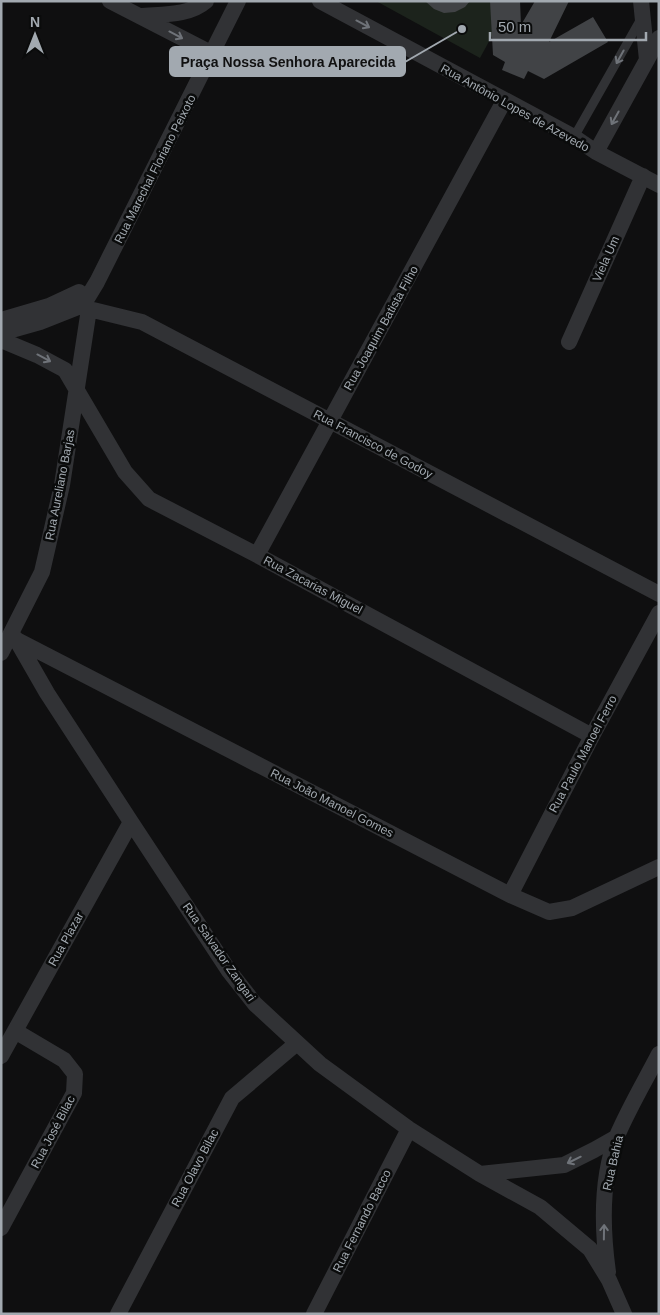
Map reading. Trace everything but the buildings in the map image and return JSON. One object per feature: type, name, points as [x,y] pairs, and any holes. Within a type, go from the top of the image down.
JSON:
[{"type":"street","points":[[110,1],[213,54]]},
{"type":"street","points":[[134,13],[177,13],[198,8],[206,1]]},
{"type":"street","name":"Rua Marechal Floriano Peixoto","points":[[81,304],[97,282],[238,1]]},
{"type":"street","name":"Rua Antônio Lopes de Azevedo","points":[[320,1],[574,137],[596,152],[659,185]]},
{"type":"street","points":[[642,8],[648,60]]},
{"type":"street","points":[[596,152],[659,38]]},
{"type":"street","name":"Rua Joaquim Batista Filho","points":[[257,555],[504,100]]},
{"type":"street","name":"Viela Um","points":[[569,342],[643,176]]},
{"type":"street","points":[[1,320],[49,306],[81,304]]},
{"type":"street","points":[[1,334],[40,322],[81,304]]},
{"type":"street","name":"Rua Francisco de Godoy","points":[[81,304],[142,322],[659,594]]},
{"type":"street","name":"Rua Aureliano Barjas","points":[[1,652],[13,638],[42,572],[62,485],[77,389],[81,304]]},
{"type":"street","name":"Rua Zacarias Miguel","points":[[1,340],[37,354],[65,370],[125,472],[149,499],[257,555],[592,736]]},
{"type":"street","name":"Rua Paulo Manoel Ferro","points":[[510,895],[592,736],[659,613]]},
{"type":"street","name":"Rua Salvador Zangari","points":[[13,638],[229,971],[255,1004],[320,1064],[409,1129],[480,1174],[540,1207],[590,1249],[609,1280],[624,1314]]},
{"type":"street","name":"Rua João Manoel Gomes","points":[[13,638],[510,895],[549,912],[572,908],[659,867]]},
{"type":"street","name":"Rua Plazar","points":[[1,1056],[131,822]]},
{"type":"street","name":"Rua José Bilac","points":[[1,1228],[74,1092],[75,1074],[64,1060],[15,1030]]},
{"type":"street","name":"Rua Olavo Bilac","points":[[118,1314],[232,1098],[298,1043]]},
{"type":"street","name":"Rua Bahia","points":[[609,1280],[604,1242],[604,1201],[610,1165],[617,1136],[659,1054]]},
{"type":"street","name":"Rua Fernando Bacco","points":[[314,1314],[409,1129]]},
{"type":"street","points":[[480,1174],[564,1165],[617,1136]]},
{"type":"lane","points":[[574,137],[642,8]]},
{"type":"shaded area","points":[[376,1],[511,1],[480,58]]},
{"type":"place","name":"Praça Nossa Senhora Aparecida","points":[[462,29]]}]
